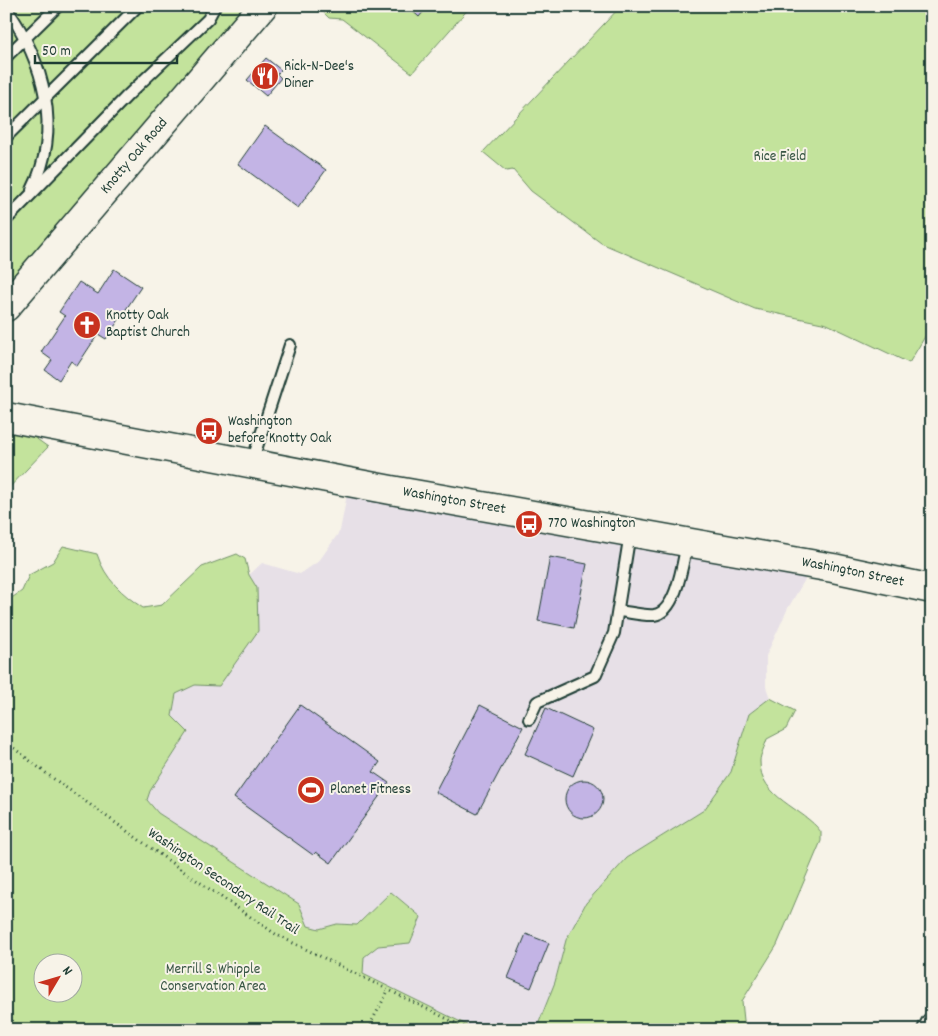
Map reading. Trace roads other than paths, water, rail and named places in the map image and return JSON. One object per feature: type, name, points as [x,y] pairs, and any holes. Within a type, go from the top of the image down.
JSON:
[{"type":"main road","name":"Knotty Oak Road","points":[[6,307],[263,6]]},
{"type":"main road","name":"Washington Street","points":[[6,417],[688,542],[932,589]]},
{"type":"street","points":[[928,1030],[932,1023]]},
{"type":"lane","points":[[6,57],[58,6]]},
{"type":"lane","points":[[6,137],[138,6]]},
{"type":"lane","points":[[8,214],[27,198],[128,95],[208,19],[216,6]]},
{"type":"lane","points":[[6,8],[25,39],[39,71],[46,96],[47,150],[36,182],[27,198]]},
{"type":"lane","points":[[252,463],[290,346]]},
{"type":"lane","points":[[529,719],[537,702],[595,676],[614,633],[630,532]]},
{"type":"lane","points":[[618,611],[655,615],[666,609],[676,591],[688,542]]},
{"type":"place","name":"Rick-N-Dee's Diner","points":[[265,76]]},
{"type":"place","name":"Knotty Oak Baptist Church","points":[[87,325]]},
{"type":"place","name":"Washington before Knotty Oak","points":[[209,431]]},
{"type":"place","name":"770 Washington","points":[[529,524]]},
{"type":"place","name":"Planet Fitness","points":[[311,790]]},
{"type":"park label","name":"Rice Field","points":[[780,157]]},
{"type":"park label","name":"Merrill S. Whipple Conservation Area","points":[[213,978]]}]
